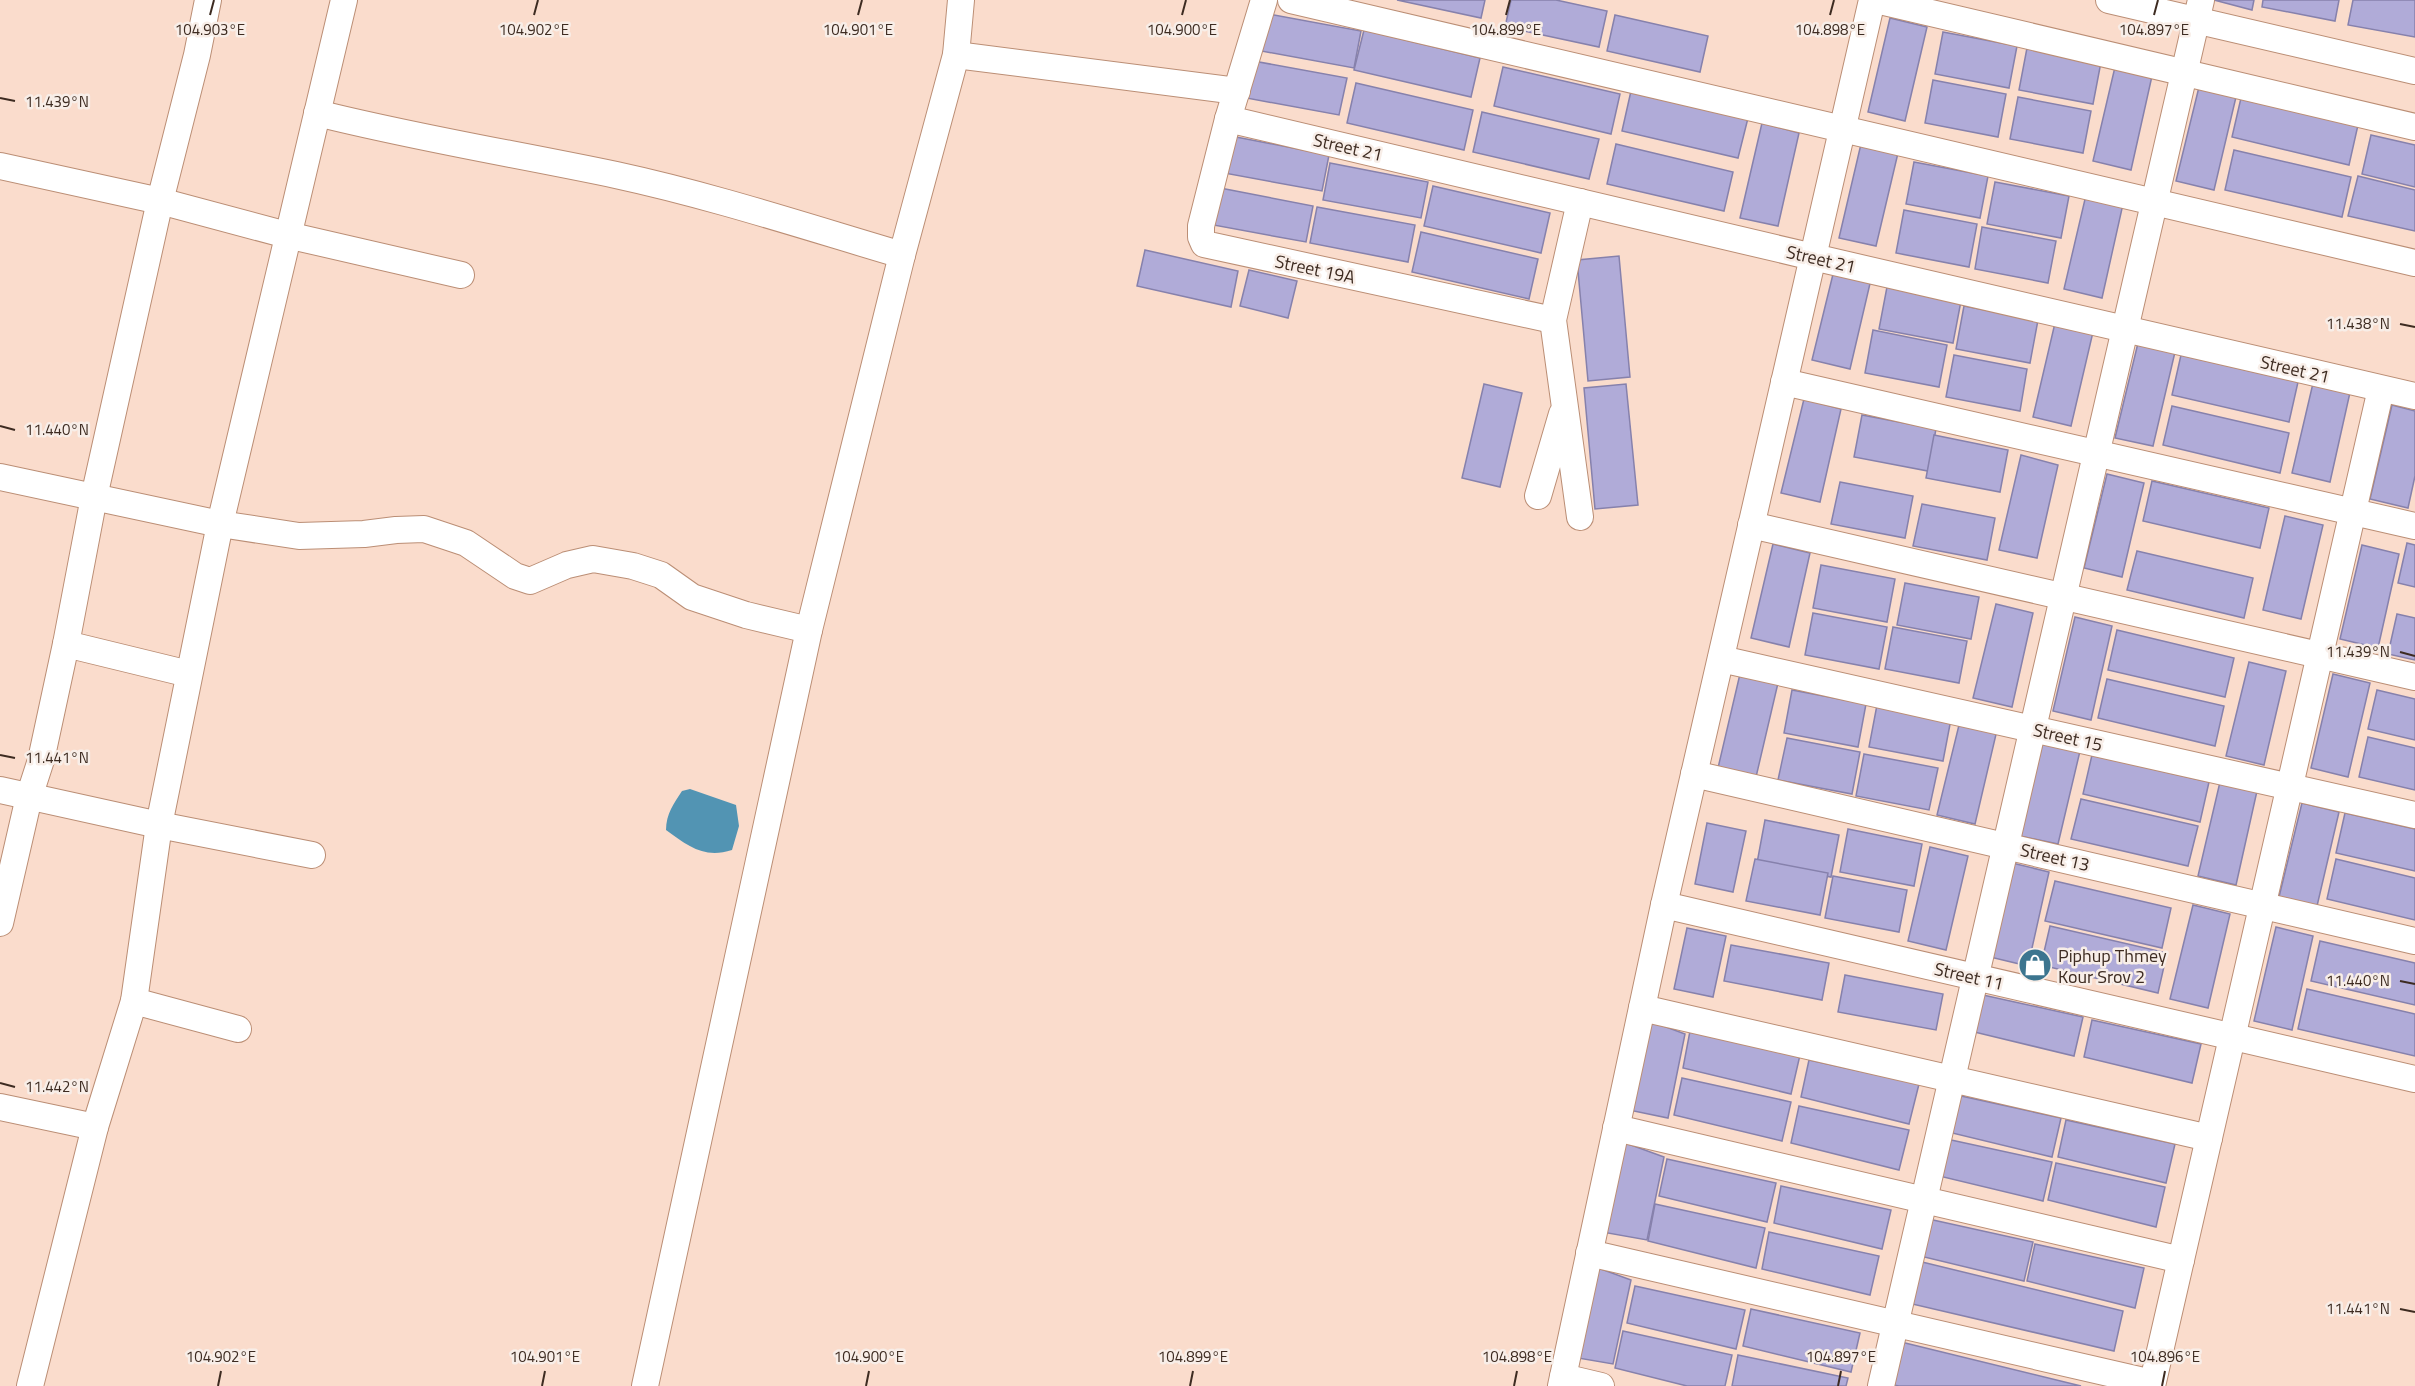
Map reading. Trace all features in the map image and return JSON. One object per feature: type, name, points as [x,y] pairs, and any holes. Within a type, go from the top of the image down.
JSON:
[{"type":"street","points":[[0,923],[29,797],[41,760],[94,497],[160,201],[197,55],[208,0]]},
{"type":"street","points":[[30,1386],[95,1127],[134,1001],[159,825],[220,524],[344,0]]},
{"type":"street","points":[[645,1386],[809,630],[902,255],[956,54],[961,0]]},
{"type":"street","points":[[1228,118],[1264,0]]},
{"type":"street","points":[[1291,0],[2415,263]]},
{"type":"street","points":[[1601,1386],[1562,1381],[1664,906],[1842,130],[1874,0],[2415,127]]},
{"type":"street","points":[[2109,0],[2199,10],[2415,71]]},
{"type":"street","points":[[1881,1386],[2199,10]]},
{"type":"street","points":[[956,54],[1237,91]]},
{"type":"street","points":[[317,113],[392,132],[616,175],[704,196],[902,255]]},
{"type":"street","name":"Street 21","points":[[1228,118],[1813,257],[2415,396]]},
{"type":"street","name":"Street 19A","points":[[1228,118],[1201,226],[1201,237],[1204,244],[1553,320]]},
{"type":"street","points":[[0,166],[160,201],[461,275]]},
{"type":"street","points":[[1580,517],[1553,320],[1581,202]]},
{"type":"street","points":[[1784,382],[2415,526]]},
{"type":"street","points":[[1589,1253],[2152,1385],[2381,388]]},
{"type":"street","points":[[1538,496],[1565,405]]},
{"type":"street","points":[[0,477],[220,524],[299,536],[424,529],[466,543],[515,576],[530,581],[567,565],[593,559],[633,566],[661,575],[692,597],[746,615],[809,630]]},
{"type":"street","points":[[1751,525],[2415,677]]},
{"type":"street","points":[[66,644],[189,674]]},
{"type":"street","name":"Street 15","points":[[1721,659],[2415,815]]},
{"type":"street","name":"Street 13","points":[[1694,774],[2415,941]]},
{"type":"street","points":[[0,790],[159,825],[312,855]]},
{"type":"street","name":"Street 11","points":[[1664,906],[2415,1079]]},
{"type":"street","points":[[134,1001],[238,1029]]},
{"type":"street","points":[[1642,1008],[2209,1138]]},
{"type":"street","points":[[0,1107],[95,1127]]},
{"type":"street","points":[[1616,1128],[2181,1260]]},
{"type":"water","points":[[690,789],[736,805],[739,826],[732,850],[705,852],[689,846],[666,830],[667,819],[673,804],[682,791]]},
{"type":"building","points":[[1397,0],[1485,0],[1481,18]]},
{"type":"building","points":[[1511,0],[1556,0],[1607,11],[1599,47],[1505,27]]},
{"type":"building","points":[[2214,0],[2254,0],[2252,10]]},
{"type":"building","points":[[2263,0],[2339,0],[2335,21],[2262,7]]},
{"type":"building","points":[[2353,0],[2415,0],[2415,37],[2348,25]]},
{"type":"building","points":[[1263,13],[1361,31],[1354,68],[1256,50]]},
{"type":"building","points":[[1615,15],[1708,36],[1700,72],[1607,51]]},
{"type":"building","points":[[1890,18],[1927,27],[1905,121],[1868,112]]},
{"type":"building","points":[[1364,30],[1480,58],[1471,97],[1354,70]]},
{"type":"building","points":[[1943,32],[2017,46],[2009,88],[1935,74]]},
{"type":"building","points":[[2027,48],[2101,62],[2093,104],[2019,90]]},
{"type":"building","points":[[1248,60],[1347,78],[1339,115],[1241,97]]},
{"type":"building","points":[[1503,67],[1620,94],[1611,134],[1494,106]]},
{"type":"building","points":[[2115,67],[2152,76],[2131,170],[2093,161]]},
{"type":"building","points":[[1933,80],[2006,94],[1998,137],[1925,123]]},
{"type":"building","points":[[1356,83],[1473,110],[1464,150],[1347,123]]},
{"type":"building","points":[[2199,87],[2236,97],[2214,190],[2176,181]]},
{"type":"building","points":[[1631,91],[1748,118],[1738,158],[1622,131]]},
{"type":"building","points":[[2018,97],[2091,111],[2083,153],[2010,139]]},
{"type":"building","points":[[2241,98],[2358,125],[2349,165],[2232,137]]},
{"type":"building","points":[[1482,112],[1599,139],[1589,179],[1473,152]]},
{"type":"building","points":[[1762,123],[1799,133],[1778,226],[1740,218]]},
{"type":"building","points":[[2371,135],[2415,145],[2415,187],[2362,174]]},
{"type":"building","points":[[1231,136],[1329,155],[1322,191],[1224,173]]},
{"type":"building","points":[[1616,144],[1733,172],[1724,211],[1607,184]]},
{"type":"building","points":[[1861,144],[1898,153],[1876,246],[1839,238]]},
{"type":"building","points":[[2234,150],[2351,177],[2342,217],[2225,190]]},
{"type":"building","points":[[1914,162],[1988,176],[1980,218],[1906,204]]},
{"type":"building","points":[[1330,163],[1428,182],[1421,218],[1323,200]]},
{"type":"building","points":[[2358,176],[2415,190],[2415,231],[2348,216]]},
{"type":"building","points":[[1995,182],[2069,196],[2061,238],[1987,224]]},
{"type":"building","points":[[1433,186],[1550,213],[1541,253],[1424,226]]},
{"type":"building","points":[[1215,187],[1313,206],[1306,242],[1208,224]]},
{"type":"building","points":[[2086,195],[2123,204],[2102,298],[2064,289]]},
{"type":"building","points":[[1317,207],[1415,225],[1408,262],[1310,243]]},
{"type":"building","points":[[1904,210],[1977,224],[1969,267],[1896,253]]},
{"type":"building","points":[[1982,227],[2056,241],[2048,283],[1975,269]]},
{"type":"building","points":[[1421,232],[1538,259],[1529,299],[1412,272]]},
{"type":"building","points":[[1145,250],[1238,271],[1231,307],[1137,286]]},
{"type":"building","points":[[1619,256],[1630,377],[1588,381],[1577,260]]},
{"type":"building","points":[[1835,266],[1872,275],[1850,369],[1812,360]]},
{"type":"building","points":[[1249,270],[1297,281],[1288,318],[1240,306]]},
{"type":"building","points":[[1887,287],[1961,301],[1953,343],[1879,329]]},
{"type":"building","points":[[1964,306],[2038,320],[2030,363],[1956,349]]},
{"type":"building","points":[[2055,323],[2093,332],[2071,426],[2033,417]]},
{"type":"building","points":[[1873,330],[1947,345],[1939,387],[1865,373]]},
{"type":"building","points":[[2138,343],[2175,352],[2153,446],[2115,438]]},
{"type":"building","points":[[1954,355],[2027,369],[2020,411],[1946,397]]},
{"type":"building","points":[[2181,355],[2298,382],[2289,422],[2172,395]]},
{"type":"building","points":[[2314,379],[2351,388],[2330,482],[2292,473]]},
{"type":"building","points":[[1484,384],[1522,393],[1500,487],[1462,478]]},
{"type":"building","points":[[1626,384],[1638,505],[1595,509],[1584,388]]},
{"type":"building","points":[[1804,399],[1841,409],[1820,502],[1781,493]]},
{"type":"building","points":[[2392,405],[2415,411],[2415,476],[2408,508],[2370,499]]},
{"type":"building","points":[[2172,406],[2289,433],[2280,473],[2163,445]]},
{"type":"building","points":[[1862,415],[1936,429],[1928,471],[1854,457]]},
{"type":"building","points":[[1934,435],[2008,450],[2000,492],[1926,478]]},
{"type":"building","points":[[2021,455],[2058,465],[2037,558],[1999,550]]},
{"type":"building","points":[[2107,474],[2144,483],[2122,577],[2084,568]]},
{"type":"building","points":[[2152,481],[2269,508],[2260,548],[2143,521]]},
{"type":"building","points":[[1840,482],[1913,496],[1905,538],[1831,524]]},
{"type":"building","points":[[1922,504],[1995,518],[1987,560],[1913,546]]},
{"type":"building","points":[[2285,516],[2323,525],[2301,619],[2263,610]]},
{"type":"building","points":[[2407,543],[2415,545],[2415,587],[2398,583]]},
{"type":"building","points":[[1773,544],[1810,553],[1789,647],[1751,638]]},
{"type":"building","points":[[2362,545],[2399,554],[2378,648],[2340,639]]},
{"type":"building","points":[[2137,551],[2253,578],[2244,618],[2127,590]]},
{"type":"building","points":[[1821,565],[1895,579],[1887,622],[1813,608]]},
{"type":"building","points":[[1905,583],[1979,597],[1971,639],[1897,625]]},
{"type":"building","points":[[1996,604],[2033,613],[2012,707],[1973,698]]},
{"type":"building","points":[[1813,613],[1887,627],[1879,669],[1805,655]]},
{"type":"building","points":[[2397,614],[2415,618],[2415,660],[2388,654]]},
{"type":"building","points":[[2075,617],[2112,626],[2091,720],[2053,711]]},
{"type":"building","points":[[1893,627],[1967,641],[1959,683],[1885,669]]},
{"type":"building","points":[[2117,630],[2234,658],[2225,697],[2108,670]]},
{"type":"building","points":[[2249,662],[2286,671],[2264,765],[2226,756]]},
{"type":"building","points":[[1740,674],[1778,683],[1756,777],[1718,768]]},
{"type":"building","points":[[2333,674],[2370,683],[2348,777],[2311,768]]},
{"type":"building","points":[[2107,679],[2224,706],[2215,746],[2098,718]]},
{"type":"building","points":[[1792,690],[1866,704],[1858,747],[1784,733]]},
{"type":"building","points":[[2377,690],[2415,699],[2415,740],[2368,729]]},
{"type":"building","points":[[1877,705],[1951,719],[1943,761],[1869,747]]},
{"type":"building","points":[[1960,721],[1997,730],[1975,824],[1937,815]]},
{"type":"building","points":[[2368,737],[2415,748],[2415,790],[2359,777]]},
{"type":"building","points":[[1787,738],[1860,752],[1852,794],[1778,780]]},
{"type":"building","points":[[2043,742],[2080,751],[2058,844],[2020,836]]},
{"type":"building","points":[[1864,754],[1938,768],[1929,810],[1856,796]]},
{"type":"building","points":[[2092,755],[2209,782],[2200,822],[2083,794]]},
{"type":"building","points":[[2220,782],[2257,791],[2236,885],[2198,876]]},
{"type":"building","points":[[2081,799],[2198,826],[2188,866],[2071,839]]},
{"type":"building","points":[[2302,803],[2339,812],[2317,906],[2279,897]]},
{"type":"building","points":[[2345,813],[2415,829],[2415,871],[2336,853]]},
{"type":"building","points":[[1765,820],[1839,835],[1831,877],[1757,863]]},
{"type":"building","points":[[1707,823],[1746,831],[1733,892],[1695,884]]},
{"type":"building","points":[[1848,829],[1922,844],[1914,886],[1840,872]]},
{"type":"building","points":[[1930,847],[1968,856],[1946,950],[1908,941]]},
{"type":"building","points":[[1755,859],[1828,873],[1820,915],[1746,901]]},
{"type":"building","points":[[2336,859],[2415,878],[2415,920],[2327,899]]},
{"type":"building","points":[[2012,863],[2049,872],[2028,966],[1990,957]]},
{"type":"building","points":[[1833,876],[1907,890],[1899,932],[1825,918]]},
{"type":"building","points":[[2055,881],[2171,908],[2162,948],[2045,921]]},
{"type":"building","points":[[2193,905],[2230,914],[2208,1008],[2170,999]]},
{"type":"building","points":[[2050,926],[2167,953],[2158,993],[2041,965]]},
{"type":"building","points":[[2276,927],[2313,936],[2292,1030],[2254,1021]]},
{"type":"building","points":[[1687,928],[1726,936],[1713,997],[1674,989]]},
{"type":"building","points":[[2320,941],[2415,963],[2415,1005],[2311,981]]},
{"type":"building","points":[[1731,945],[1829,963],[1822,1000],[1724,981]]},
{"type":"building","points":[[1845,975],[1943,994],[1936,1030],[1838,1012]]},
{"type":"building","points":[[2307,989],[2415,1014],[2415,1056],[2298,1029]]},
{"type":"building","points":[[1974,993],[2083,1017],[2074,1056],[1966,1030]]},
{"type":"building","points":[[1642,1018],[1685,1034],[1668,1118],[1624,1109]]},
{"type":"building","points":[[2092,1020],[2201,1044],[2192,1083],[2084,1057]]},
{"type":"building","points":[[1690,1031],[1800,1055],[1791,1094],[1683,1068]]},
{"type":"building","points":[[1809,1060],[1919,1084],[1909,1124],[1801,1097]]},
{"type":"building","points":[[1682,1078],[1791,1102],[1782,1141],[1674,1115]]},
{"type":"building","points":[[1952,1094],[2061,1118],[2052,1157],[1944,1131]]},
{"type":"building","points":[[1799,1106],[1909,1130],[1899,1170],[1791,1143]]},
{"type":"building","points":[[2066,1120],[2175,1144],[2166,1183],[2058,1157]]},
{"type":"building","points":[[1942,1138],[2052,1162],[2043,1201],[1935,1175]]},
{"type":"building","points":[[1620,1141],[1664,1157],[1647,1240],[1602,1232]]},
{"type":"building","points":[[1667,1159],[1776,1183],[1767,1222],[1659,1196]]},
{"type":"building","points":[[2056,1163],[2165,1187],[2156,1227],[2048,1200]]},
{"type":"building","points":[[1781,1186],[1891,1210],[1882,1249],[1774,1223]]},
{"type":"building","points":[[1655,1204],[1765,1228],[1756,1268],[1648,1241]]},
{"type":"building","points":[[1924,1218],[2033,1242],[2024,1281],[1916,1255]]},
{"type":"building","points":[[1769,1232],[1879,1256],[1870,1295],[1762,1269]]},
{"type":"building","points":[[2035,1244],[2144,1268],[2135,1308],[2027,1281]]},
{"type":"building","points":[[1918,1261],[2123,1311],[2114,1351],[1908,1303]]},
{"type":"building","points":[[1590,1265],[1631,1280],[1613,1364],[1572,1357]]},
{"type":"building","points":[[1635,1286],[1745,1310],[1736,1349],[1627,1323]]},
{"type":"building","points":[[1751,1309],[1860,1333],[1851,1372],[1743,1346]]},
{"type":"building","points":[[1623,1331],[1732,1355],[1725,1386],[1687,1386],[1615,1368]]},
{"type":"building","points":[[1897,1341],[2081,1386],[1899,1386],[1888,1384]]},
{"type":"building","points":[[1738,1355],[1848,1378],[1846,1386],[1732,1386]]},
{"type":"place","name":"Piphup Thmey Kour Srov 2","points":[[2035,965]]}]
